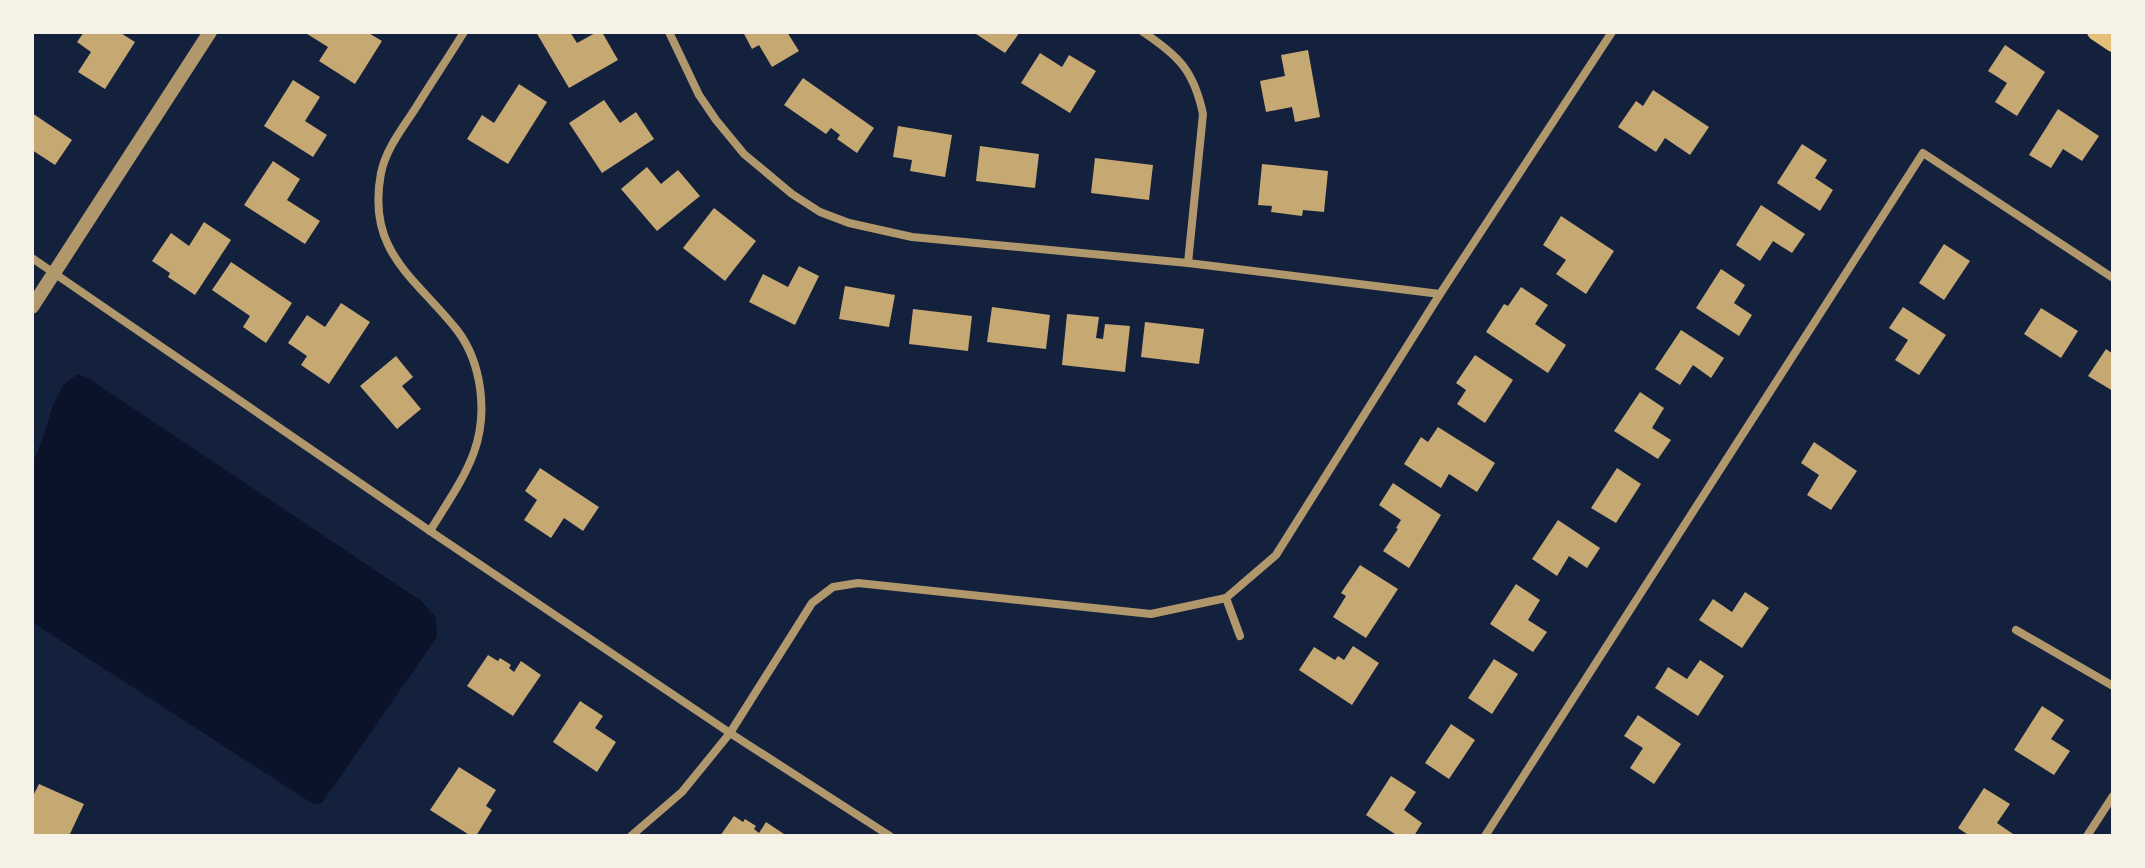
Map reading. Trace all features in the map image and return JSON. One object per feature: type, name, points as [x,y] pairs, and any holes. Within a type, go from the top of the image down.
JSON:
[{"type":"main road","points":[[2095,32],[2113,44]]},
{"type":"street","points":[[32,307],[210,32]]},
{"type":"street","points":[[430,531],[463,477],[475,450],[481,420],[481,388],[473,361],[458,332],[405,274],[389,246],[379,224],[379,194],[381,172],[391,147],[464,32]]},
{"type":"street","points":[[669,32],[699,95],[744,154],[792,194],[820,212],[849,223],[912,237],[1188,263],[1440,294]]},
{"type":"street","points":[[1143,32],[1178,59],[1191,75],[1203,114],[1188,263]]},
{"type":"street","points":[[631,836],[682,792],[730,733],[812,603],[833,587],[858,583],[1151,614],[1226,598],[1276,555],[1440,294],[1612,32]]},
{"type":"street","points":[[1485,836],[1923,153],[2113,278]]},
{"type":"street","points":[[32,258],[430,531],[730,733],[890,836]]},
{"type":"street","points":[[1226,598],[1240,636]]},
{"type":"street","points":[[2016,630],[2113,686]]},
{"type":"street","points":[[2087,836],[2113,796]]},
{"type":"water","points":[[78,374],[420,600],[436,617],[437,637],[322,803],[313,804],[32,622],[32,465],[63,385]]},
{"type":"building","points":[[84,32],[119,32],[135,42],[105,89],[78,72],[91,52],[77,42]]},
{"type":"building","points":[[304,32],[367,32],[382,41],[355,84],[319,61],[328,47]]},
{"type":"building","points":[[536,32],[570,32],[577,43],[602,32],[618,60],[569,88]]},
{"type":"building","points":[[743,32],[787,32],[799,51],[772,67],[759,45],[752,49]]},
{"type":"building","points":[[973,32],[1020,32],[1005,53]]},
{"type":"building","points":[[2005,45],[2045,72],[2017,116],[1995,102],[2007,83],[1988,71]]},
{"type":"building","points":[[1308,50],[1320,117],[1295,122],[1292,107],[1266,112],[1260,81],[1285,76],[1281,55]]},
{"type":"building","points":[[1040,53],[1062,67],[1069,55],[1096,71],[1070,113],[1021,83]]},
{"type":"building","points":[[803,78],[874,128],[857,153],[837,139],[840,135],[831,128],[826,134],[784,105]]},
{"type":"building","points":[[293,80],[320,97],[305,121],[327,135],[313,157],[264,126]]},
{"type":"building","points":[[519,84],[547,102],[508,164],[467,139],[482,115],[494,123]]},
{"type":"building","points":[[1653,90],[1709,127],[1690,155],[1665,138],[1656,152],[1618,127],[1636,101],[1643,106]]},
{"type":"building","points":[[604,100],[620,123],[636,112],[654,139],[602,173],[569,123]]},
{"type":"building","points":[[2058,109],[2099,136],[2082,161],[2063,149],[2051,168],[2029,155]]},
{"type":"building","points":[[32,113],[72,140],[55,165],[32,150]]},
{"type":"building","points":[[898,126],[952,135],[945,177],[910,171],[912,160],[893,157]]},
{"type":"building","points":[[1802,144],[1827,160],[1815,178],[1833,190],[1820,211],[1777,183]]},
{"type":"building","points":[[980,146],[1039,154],[1035,188],[976,181]]},
{"type":"building","points":[[1095,158],[1153,165],[1149,200],[1091,193]]},
{"type":"building","points":[[273,161],[300,179],[287,200],[320,221],[305,244],[244,205]]},
{"type":"building","points":[[1262,164],[1328,171],[1324,212],[1303,210],[1302,216],[1271,212],[1272,206],[1258,205]]},
{"type":"building","points":[[647,167],[661,184],[678,170],[700,196],[657,231],[621,189]]},
{"type":"building","points":[[1761,205],[1805,234],[1792,253],[1773,241],[1760,261],[1736,245]]},
{"type":"building","points":[[714,208],[756,241],[725,281],[683,248]]},
{"type":"building","points":[[1561,216],[1614,251],[1586,294],[1556,274],[1566,260],[1543,245]]},
{"type":"building","points":[[204,222],[231,240],[195,295],[168,277],[170,273],[152,261],[171,233],[189,246]]},
{"type":"building","points":[[1944,244],[1970,261],[1944,300],[1919,283]]},
{"type":"building","points":[[231,262],[292,303],[266,343],[243,327],[250,316],[212,290]]},
{"type":"building","points":[[799,266],[819,276],[795,325],[749,302],[763,274],[788,287]]},
{"type":"building","points":[[1721,269],[1745,285],[1734,303],[1752,315],[1739,336],[1696,308]]},
{"type":"building","points":[[845,286],[895,295],[889,327],[839,319]]},
{"type":"building","points":[[1521,287],[1548,305],[1535,324],[1566,345],[1548,373],[1486,332],[1504,304],[1508,306]]},
{"type":"building","points":[[341,303],[370,322],[329,384],[301,365],[307,356],[288,343],[307,315],[325,327]]},
{"type":"building","points":[[992,307],[1050,315],[1046,349],[987,342]]},
{"type":"building","points":[[1903,307],[1946,335],[1919,375],[1895,360],[1908,340],[1889,328]]},
{"type":"building","points":[[2041,308],[2078,331],[2061,358],[2024,334]]},
{"type":"building","points":[[913,309],[972,316],[968,351],[909,344]]},
{"type":"building","points":[[1067,314],[1099,317],[1096,338],[1103,339],[1105,324],[1130,326],[1125,372],[1062,365]]},
{"type":"building","points":[[1145,322],[1204,329],[1199,364],[1141,357]]},
{"type":"building","points":[[1681,330],[1724,358],[1711,378],[1693,365],[1680,385],[1655,369]]},
{"type":"building","points":[[2106,349],[2113,354],[2113,391],[2088,376]]},
{"type":"building","points":[[1475,355],[1513,380],[1485,423],[1457,404],[1466,390],[1456,383]]},
{"type":"building","points":[[396,356],[413,377],[402,386],[421,409],[397,429],[360,386]]},
{"type":"building","points":[[1640,392],[1664,408],[1652,428],[1671,440],[1658,459],[1614,431]]},
{"type":"building","points":[[1438,427],[1495,463],[1477,492],[1449,474],[1441,488],[1404,464],[1421,437],[1428,442]]},
{"type":"building","points":[[1814,442],[1857,471],[1831,510],[1807,495],[1819,475],[1801,463]]},
{"type":"building","points":[[540,468],[599,507],[583,531],[564,518],[551,538],[524,520],[537,500],[525,491]]},
{"type":"building","points":[[1617,468],[1641,484],[1616,523],[1591,508]]},
{"type":"building","points":[[1393,483],[1441,515],[1409,568],[1383,551],[1401,520],[1379,505]]},
{"type":"building","points":[[1558,520],[1600,548],[1587,568],[1569,556],[1557,576],[1532,559]]},
{"type":"building","points":[[1360,565],[1398,589],[1366,638],[1333,617],[1346,596],[1341,593]]},
{"type":"building","points":[[1516,584],[1540,600],[1528,620],[1547,632],[1533,652],[1490,624]]},
{"type":"building","points":[[1745,592],[1769,608],[1742,648],[1699,620],[1713,599],[1732,612]]},
{"type":"building","points":[[1353,646],[1379,663],[1352,705],[1299,670],[1314,647],[1335,660],[1338,656],[1344,660]]},
{"type":"building","points":[[488,655],[511,665],[509,668],[514,672],[521,661],[541,675],[513,716],[467,686]]},
{"type":"building","points":[[1494,659],[1518,674],[1492,714],[1468,698]]},
{"type":"building","points":[[1700,660],[1724,676],[1698,716],[1655,688],[1668,667],[1687,679]]},
{"type":"building","points":[[580,701],[603,716],[595,728],[616,742],[597,772],[553,742]]},
{"type":"building","points":[[2042,706],[2064,720],[2051,739],[2070,751],[2054,775],[2014,750]]},
{"type":"building","points":[[1638,715],[1681,744],[1654,784],[1630,768],[1643,748],[1624,736]]},
{"type":"building","points":[[1451,724],[1475,740],[1449,779],[1425,763]]},
{"type":"building","points":[[459,767],[496,790],[486,806],[492,810],[476,836],[471,836],[430,810]]},
{"type":"building","points":[[1391,776],[1416,792],[1404,810],[1422,823],[1414,836],[1398,836],[1366,815]]},
{"type":"building","points":[[39,784],[84,804],[69,836],[32,835],[32,798]]},
{"type":"building","points":[[1984,788],[2010,804],[1997,823],[2016,836],[1970,836],[1958,828]]},
{"type":"building","points":[[734,816],[756,826],[754,829],[759,833],[766,822],[787,836],[720,836]]}]
